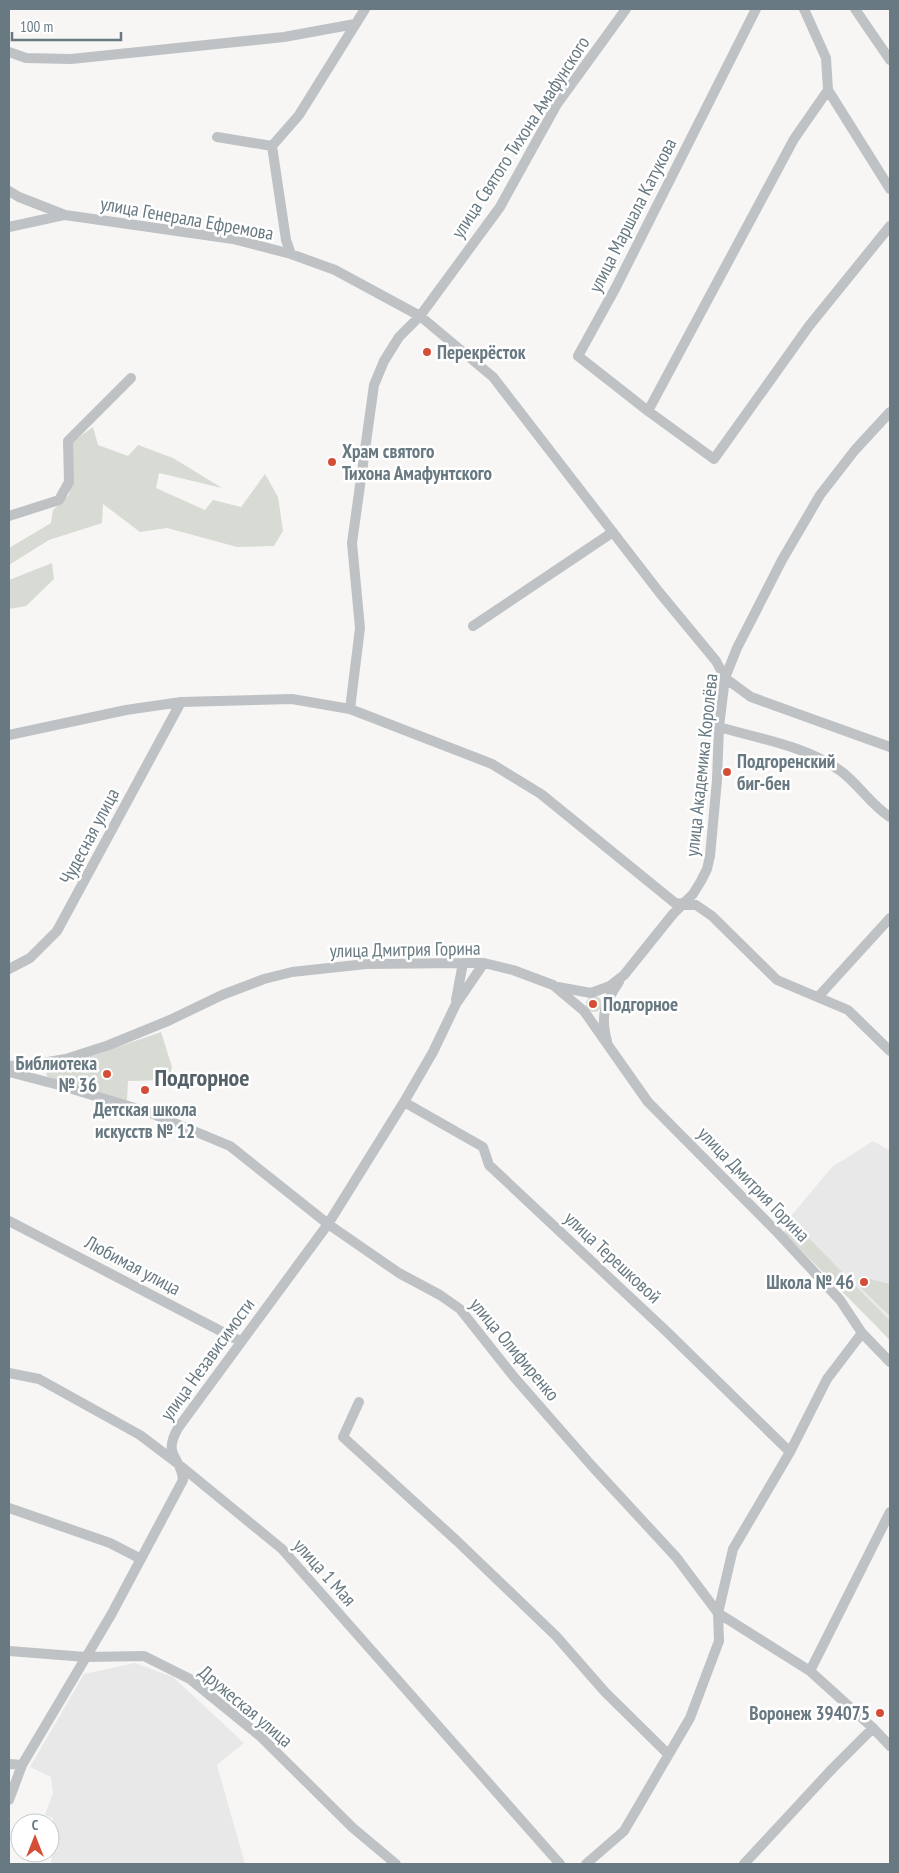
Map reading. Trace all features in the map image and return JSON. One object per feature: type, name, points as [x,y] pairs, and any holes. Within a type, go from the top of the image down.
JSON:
[{"type":"street","points":[[291,254],[286,240],[272,146],[299,115],[365,9]]},
{"type":"street","name":"улица Святого Тихона Амафунского","points":[[350,709],[360,628],[352,543],[374,385],[384,362],[399,337],[420,316],[500,207],[558,104],[626,9]]},
{"type":"street","name":"улица Маршала Катукова","points":[[756,9],[616,287],[578,356],[648,411],[714,459],[809,326],[890,226]]},
{"type":"street","points":[[804,9],[826,58],[828,90],[890,189]]},
{"type":"street","points":[[855,9],[890,60]]},
{"type":"street","points":[[9,52],[26,58],[70,58],[284,37],[355,24]]},
{"type":"street","points":[[648,411],[794,139],[828,90]]},
{"type":"street","points":[[217,137],[272,146]]},
{"type":"street","name":"улица Генерала Ефремова","points":[[9,191],[18,197],[65,215],[233,239],[291,254],[335,270],[420,316],[493,378],[659,592],[716,662],[725,678],[751,697],[890,747]]},
{"type":"street","points":[[9,227],[65,215]]},
{"type":"street","points":[[9,516],[59,500],[70,482],[68,441],[131,378]]},
{"type":"street","name":"улица Академика Королёва","points":[[591,993],[610,986],[624,975],[693,894],[701,881],[707,869],[710,856],[717,780],[719,727],[725,678],[737,648],[782,560],[820,495],[855,450],[890,412]]},
{"type":"street","points":[[473,626],[613,532]]},
{"type":"street","points":[[9,735],[126,710],[181,702],[292,699],[350,709],[492,764],[541,794],[675,903],[696,905],[712,916],[777,980],[848,1010],[890,1051]]},
{"type":"street","name":"Чудесная улица","points":[[9,970],[30,958],[57,931],[181,702]]},
{"type":"street","points":[[719,727],[802,750],[842,773],[878,809],[890,817]]},
{"type":"street","points":[[818,997],[890,918]]},
{"type":"street","points":[[456,1004],[463,963]]},
{"type":"street","name":"улица Дмитрия Горина","points":[[9,1066],[66,1059],[109,1045],[170,1020],[230,992],[264,979],[292,972],[366,964],[463,963],[484,963],[514,970],[553,985],[584,1011],[648,1102],[778,1233],[840,1300],[862,1333],[890,1362]]},
{"type":"street","points":[[456,1004],[484,963]]},
{"type":"street","points":[[591,993],[582,1000],[584,1011],[590,1016],[597,1015],[605,1007],[624,975]]},
{"type":"street","points":[[553,985],[577,992],[602,996],[605,1007],[604,1027],[609,1047]]},
{"type":"street","name":"улица Независимости","points":[[9,1800],[22,1765],[86,1657],[183,1480],[182,1472],[172,1456],[172,1438],[240,1341],[328,1224],[404,1102],[433,1052],[456,1004]]},
{"type":"street","name":"улица Олифиренко","points":[[9,1072],[59,1084],[148,1112],[230,1146],[328,1224],[399,1273],[440,1295],[460,1309],[521,1385],[591,1465],[676,1557],[718,1613],[810,1671],[888,1744]]},
{"type":"street","name":"улица Терешковой","points":[[404,1102],[483,1147],[489,1165],[666,1331],[790,1452]]},
{"type":"street","name":"Любимая улица","points":[[9,1220],[240,1341]]},
{"type":"street","points":[[586,1864],[624,1831],[690,1718],[719,1642],[718,1613],[733,1549],[790,1452],[827,1379],[862,1333]]},
{"type":"street","name":"улица 1 Мая","points":[[9,1373],[39,1379],[140,1435],[282,1549],[560,1864]]},
{"type":"street","points":[[359,1402],[343,1437],[457,1541],[556,1636],[605,1692],[668,1754]]},
{"type":"street","points":[[9,1508],[110,1543],[141,1559]]},
{"type":"street","points":[[810,1671],[890,1512]]},
{"type":"street","name":"Дружеская улица","points":[[9,1651],[86,1657],[144,1656],[190,1679],[260,1736],[353,1828],[396,1864]]},
{"type":"street","points":[[744,1864],[832,1768],[873,1728]]},
{"type":"street","points":[[888,1744],[890,1731]]},
{"type":"street","points":[[9,1764],[22,1765]]},
{"type":"shaded area","points":[[93,427],[98,445],[128,456],[138,445],[173,458],[222,488],[159,473],[156,488],[205,510],[213,500],[241,507],[265,474],[278,497],[283,531],[274,546],[237,547],[167,528],[140,532],[103,504],[102,523],[49,540],[9,565],[9,548],[51,523],[53,510],[69,495],[73,474],[72,442]]},
{"type":"shaded area","points":[[52,563],[54,579],[26,606],[9,609],[9,580]]},
{"type":"shaded area","points":[[591,996],[597,996],[602,1001],[600,1010],[591,1012],[586,1007],[586,1001]]},
{"type":"shaded area","points":[[161,1032],[172,1067],[169,1080],[128,1081],[127,1101],[48,1077],[46,1074],[48,1071]]},
{"type":"shaded area","name":"Школа № 46","points":[[873,1141],[890,1151],[890,1341],[785,1223],[832,1167]]},
{"type":"shaded area","points":[[793,1222],[890,1321],[890,1340],[784,1233],[787,1226]]},
{"type":"shaded area","points":[[870,1279],[890,1284],[890,1316],[861,1288],[863,1282]]},
{"type":"shaded area","points":[[135,1663],[173,1677],[244,1743],[217,1765],[245,1864],[51,1864],[60,1863],[60,1813],[46,1813],[53,1793],[51,1777],[30,1767],[84,1674]]},
{"type":"place","name":"Перекрёсток","points":[[427,352]]},
{"type":"place","name":"Храм святого Тихона Амафунтского","points":[[332,462]]},
{"type":"place","name":"Подгоренский биг-бен","points":[[727,772]]},
{"type":"place","name":"Подгорное","points":[[593,1004]]},
{"type":"place","name":"Библиотека № 36","points":[[107,1074]]},
{"type":"place","name":"Детская школа искусств № 12","points":[[145,1090]]},
{"type":"place","name":"Школа № 46","points":[[864,1282]]},
{"type":"place","name":"Воронеж 394075","points":[[880,1713]]},
{"type":"district","name":"Подгорное","points":[[202,1077]]}]
